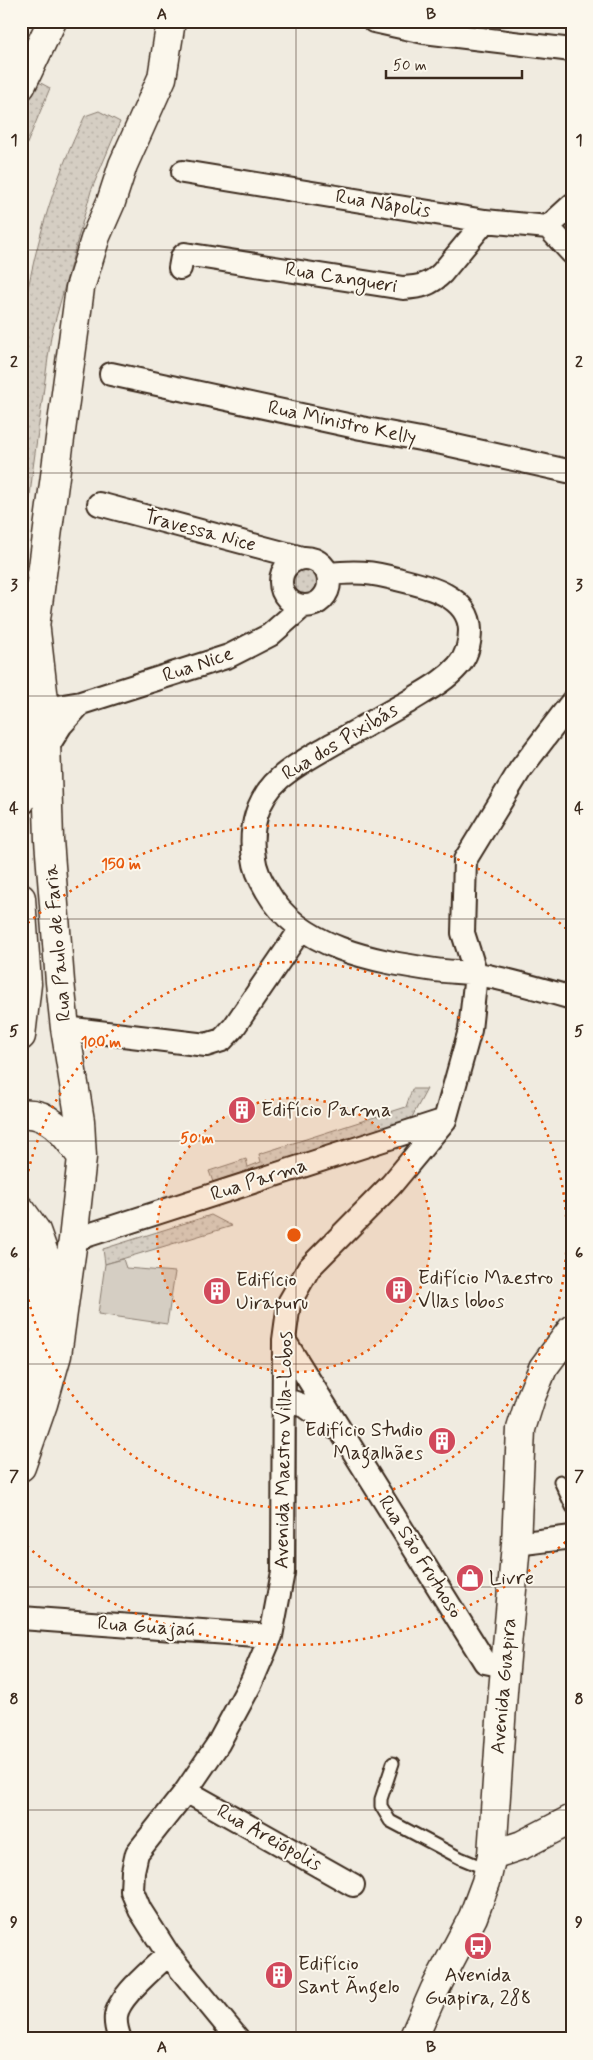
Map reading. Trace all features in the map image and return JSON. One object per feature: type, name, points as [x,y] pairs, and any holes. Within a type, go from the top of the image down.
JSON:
[{"type":"street","points":[[21,86],[52,21]]},
{"type":"street","points":[[21,801],[25,702],[80,288],[96,236],[111,202],[123,165],[162,78],[171,21]]},
{"type":"street","points":[[374,21],[424,32],[572,50]]},
{"type":"street","name":"Rua Nápolis","points":[[183,172],[485,221],[548,227]]},
{"type":"street","points":[[572,205],[548,227],[572,253]]},
{"type":"street","name":"Rua Cangueri","points":[[180,268],[182,257],[185,254],[403,288],[424,286],[435,280],[442,273],[485,221]]},
{"type":"street","name":"Rua Ministro Kelly","points":[[111,374],[572,472]]},
{"type":"street","name":"Travessa Nice","points":[[99,504],[302,558]]},
{"type":"street","points":[[302,558],[318,561],[324,566],[328,574],[329,590],[319,603],[303,606],[289,600],[284,594],[281,579],[288,565],[302,558]]},
{"type":"street","name":"Rua dos Pixibás","points":[[328,574],[351,571],[372,572],[412,582],[441,593],[459,603],[466,613],[470,627],[469,647],[458,666],[438,684],[303,761],[279,779],[264,797],[256,815],[254,859],[261,881],[284,916],[301,930],[321,941],[399,964],[476,974],[572,998]]},
{"type":"street","name":"Rua Nice","points":[[45,709],[81,703],[228,656],[270,635],[303,606]]},
{"type":"street","name":"Rua Paulo de Faria","points":[[21,1467],[43,1404],[57,1355],[82,1157],[80,1121],[65,1028],[49,840],[45,709],[35,622]]},
{"type":"street","name":"Avenida Maestro Villa-Lobos","points":[[238,2039],[168,1954],[140,1910],[132,1891],[133,1872],[138,1853],[186,1791],[223,1736],[251,1683],[271,1636],[283,1572],[284,1340],[289,1303],[309,1268],[391,1185],[445,1120],[470,1030],[476,974],[463,933],[465,860],[520,770],[572,702]]},
{"type":"street","name":"Rua Nice","points":[[46,749],[61,725],[81,703]]},
{"type":"street","name":"Rua Paulo de Faria","points":[[21,898],[28,984],[21,1036]]},
{"type":"street","points":[[65,1028],[206,1045],[222,1040],[234,1027],[301,930]]},
{"type":"street","points":[[21,1114],[29,1113],[41,1116],[54,1124],[82,1157]]},
{"type":"street","name":"Rua Parma","points":[[73,1240],[445,1120]]},
{"type":"street","points":[[21,1210],[36,1231],[33,1255],[30,1359],[21,1397]]},
{"type":"street","name":"Avenida Guapira","points":[[413,2039],[435,1989],[473,1917],[490,1863],[516,1544],[521,1429],[531,1396],[543,1368],[572,1330]]},
{"type":"street","name":"Rua São Frutuoso","points":[[284,1340],[485,1662],[505,1666]]},
{"type":"street","name":"Rua São Frutuoso","points":[[284,1399],[304,1406],[344,1435]]},
{"type":"street","points":[[516,1544],[572,1537]]},
{"type":"street","name":"Rua Guajaú","points":[[21,1618],[271,1636]]},
{"type":"street","name":"Rua Areiópolis","points":[[186,1791],[353,1885]]},
{"type":"street","points":[[490,1863],[572,1819]]},
{"type":"street","points":[[120,2039],[116,2015],[121,2002],[168,1954]]},
{"type":"lane","points":[[560,1482],[572,1507]]},
{"type":"lane","points":[[393,1763],[381,1799],[381,1806],[390,1821],[460,1858],[490,1863]]},
{"type":"shaded area","points":[[35,80],[50,88],[21,158],[21,112]]},
{"type":"shaded area","points":[[99,111],[120,122],[91,191],[51,336],[33,468],[21,579],[21,326],[31,272],[53,192],[85,116]]},
{"type":"shaded area","points":[[305,564],[312,565],[318,569],[322,575],[322,589],[318,595],[312,599],[305,600],[298,599],[292,595],[288,589],[287,582],[288,575],[292,569],[298,565]]},
{"type":"shaded area","points":[[412,1089],[427,1089],[411,1119],[213,1182],[209,1171],[246,1159],[248,1167],[261,1162],[259,1154],[406,1107]]},
{"type":"shaded area","points":[[211,1215],[232,1226],[105,1264],[103,1249]]},
{"type":"shaded area","points":[[123,1259],[126,1268],[175,1272],[167,1324],[98,1314],[105,1264]]},
{"type":"place","name":"Edifício Parma","points":[[242,1110]]},
{"type":"place","name":"Edifício Maestro Vllas lobos","points":[[399,1290]]},
{"type":"place","name":"Edifício Uirapuru","points":[[217,1291]]},
{"type":"place","name":"Edifício Studio Magalhães","points":[[442,1441]]},
{"type":"place","name":"Livre","points":[[470,1578]]},
{"type":"place","name":"Avenida Guapira, 288","points":[[478,1946]]},
{"type":"place","name":"Edifício Sant Ãngelo","points":[[279,1975]]}]
